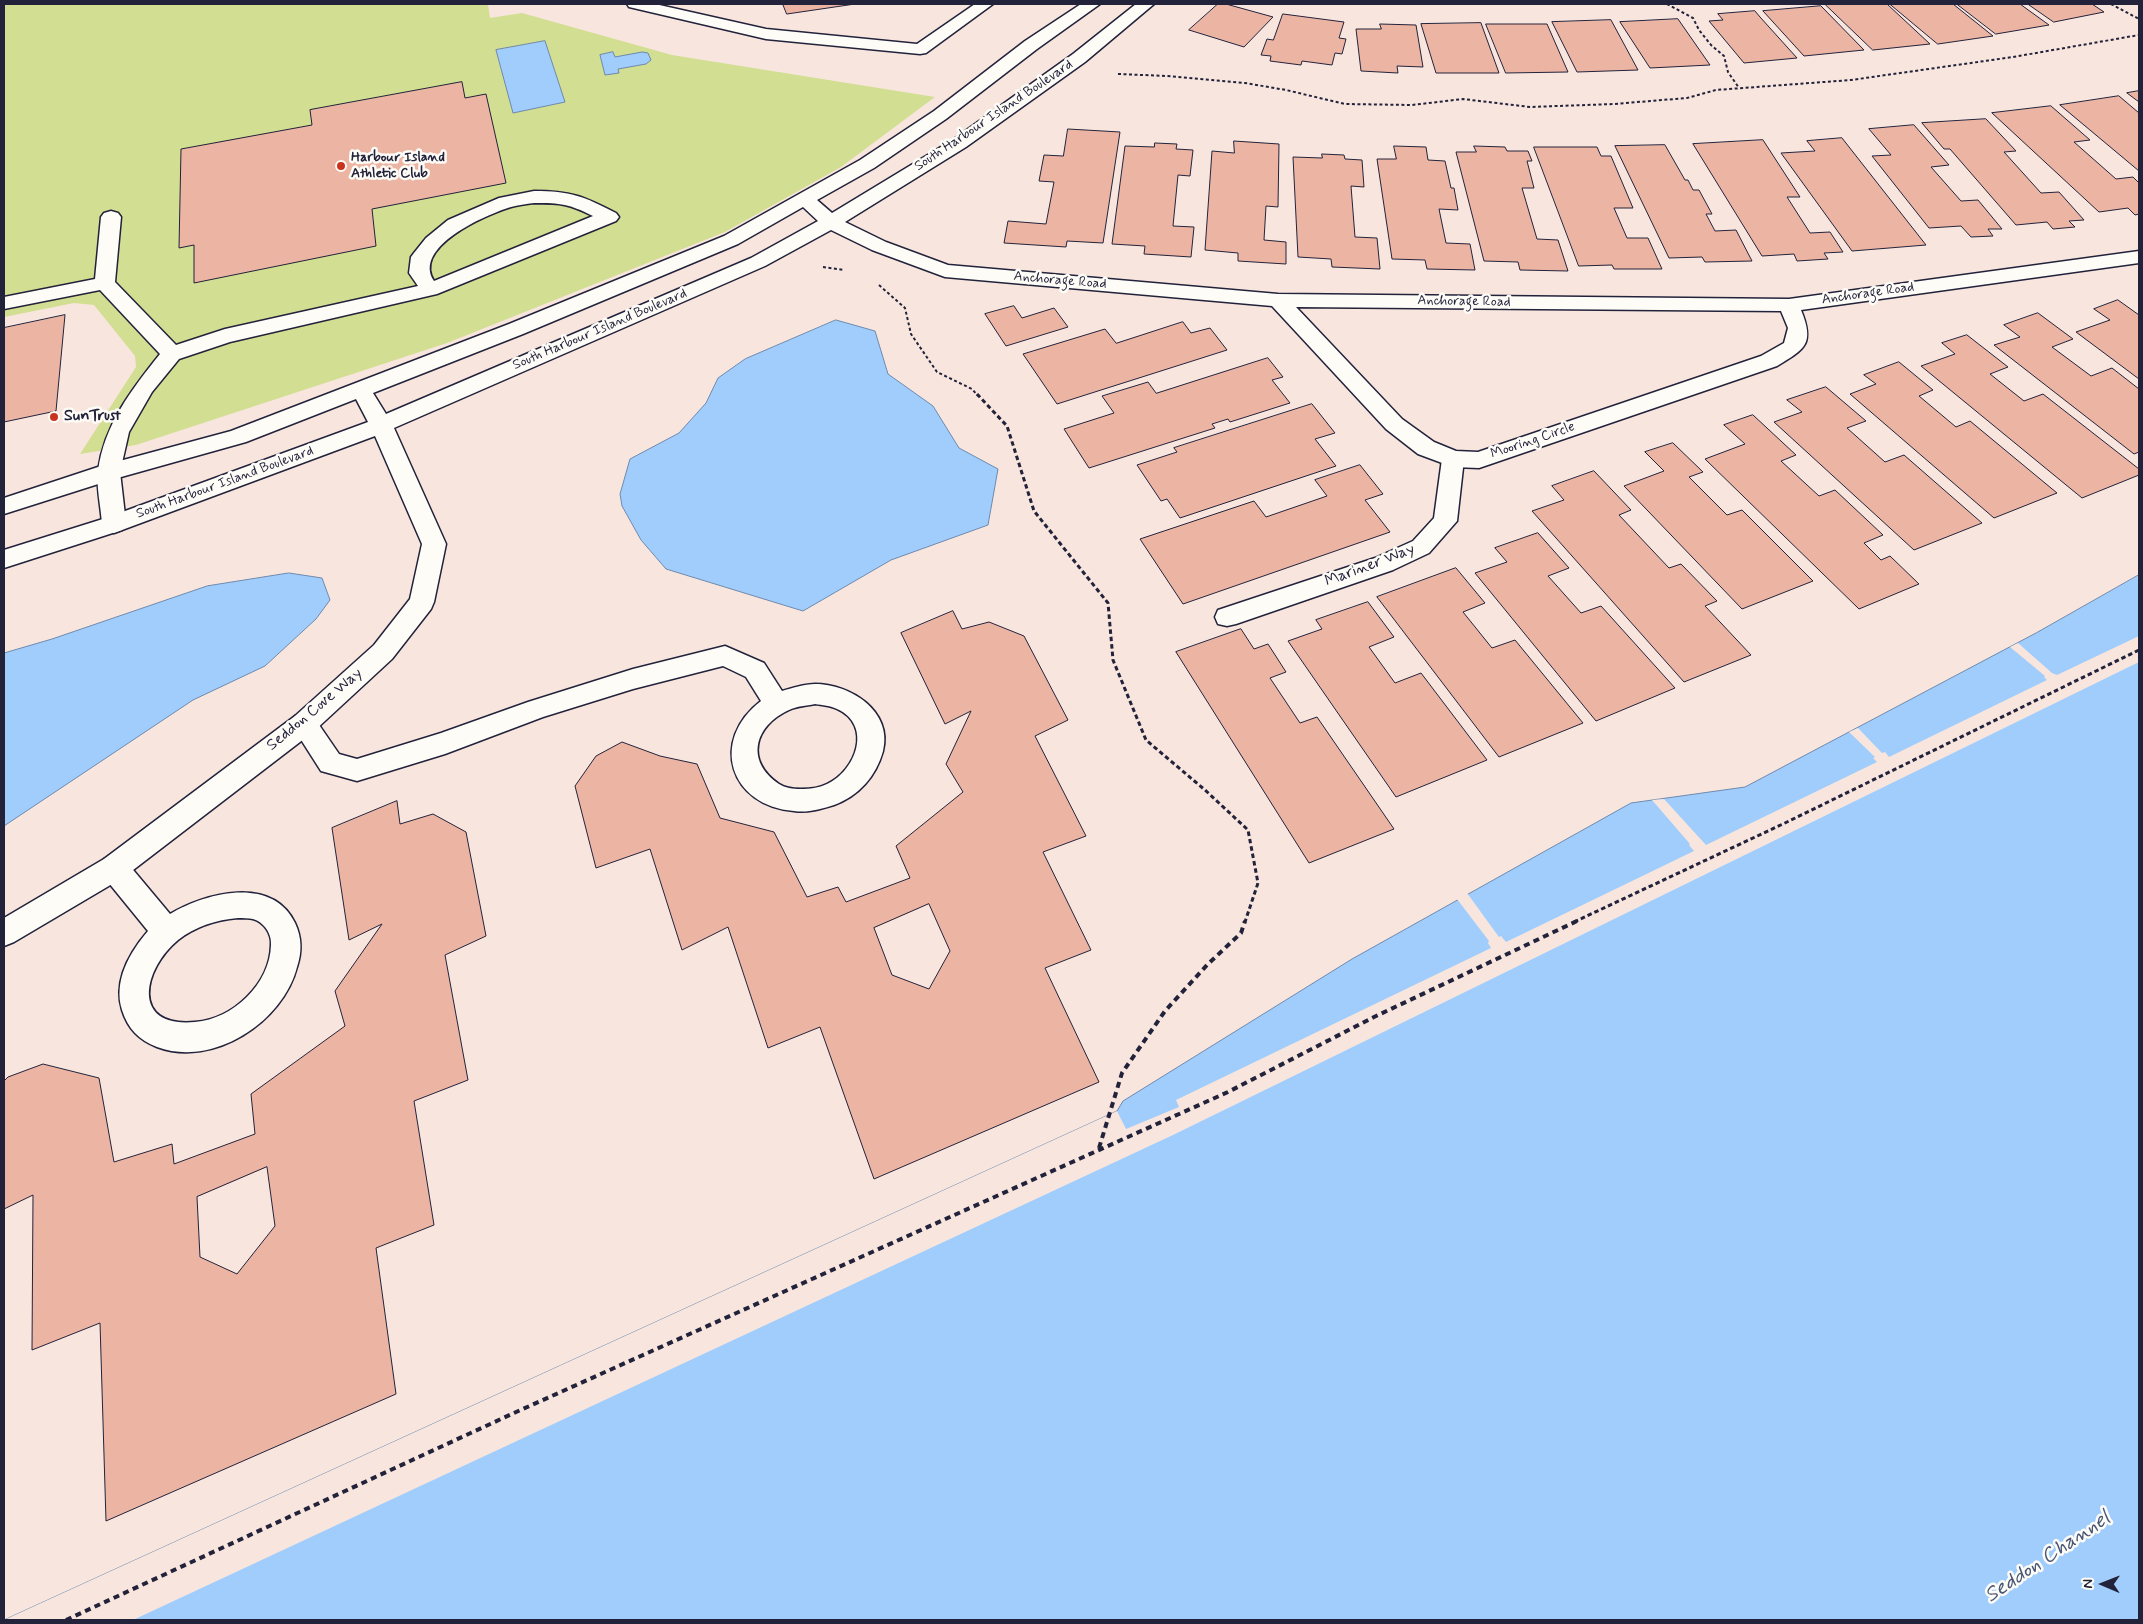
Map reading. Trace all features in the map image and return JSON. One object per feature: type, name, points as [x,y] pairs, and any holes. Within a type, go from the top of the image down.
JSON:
[{"type":"street","points":[[635,4],[766,34],[920,49],[985,4]]},
{"type":"street","name":"South Harbour Island Boulevard","points":[[4,506],[109,472],[238,437],[516,329],[731,240],[867,164],[940,114],[1031,45],[1092,4]]},
{"type":"street","name":"South Harbour Island Boulevard","points":[[4,559],[114,524],[381,425],[758,262],[831,222],[960,143],[1060,72],[1146,4]]},
{"type":"street","points":[[114,524],[109,472],[118,432],[144,388],[172,354],[225,336],[430,290],[609,217],[578,201],[558,197],[534,197],[506,202],[455,224],[433,242],[421,257],[419,273],[430,290]]},
{"type":"street","name":"Anchorage Road","points":[[805,199],[831,222],[879,246],[945,271],[1278,300],[1789,305],[2139,257]]},
{"type":"street","points":[[112,217],[106,283],[172,354]]},
{"type":"street","points":[[4,303],[106,283]]},
{"type":"street","name":"Mooring Circle","points":[[1278,300],[1394,424],[1426,448],[1453,459],[1479,460],[1769,361],[1794,346],[1798,328],[1789,305]]},
{"type":"street","name":"Seddon Cove Way","points":[[4,933],[114,868],[304,724],[383,652],[422,602],[434,544],[381,425],[361,390]]},
{"type":"street","name":"Mariner Way","points":[[1226,617],[1384,564],[1421,547],[1445,521],[1453,459]]},
{"type":"street","points":[[304,724],[330,763],[357,770],[445,743],[537,709],[633,679],[725,656],[755,670],[776,704]]},
{"type":"street","points":[[815,694],[834,697],[852,704],[864,716],[871,730],[872,747],[866,764],[855,779],[839,791],[819,798],[796,801],[774,796],[757,785],[746,770],[743,752],[747,734],[760,717],[776,704],[796,697],[815,694]]},
{"type":"street","points":[[114,868],[167,932]]},
{"type":"street","points":[[238,905],[259,908],[276,918],[286,934],[287,954],[281,976],[266,998],[245,1016],[220,1031],[195,1038],[170,1037],[150,1029],[138,1015],[133,996],[137,974],[149,952],[167,932],[189,917],[214,907],[238,905]]},
{"type":"path","points":[[1667,4],[1693,18],[1711,45],[1724,56],[1728,72],[1740,88]]},
{"type":"path","points":[[2111,4],[2139,20]]},
{"type":"path","points":[[1060,72],[1168,76],[1245,83],[1286,90],[1344,104],[1412,105],[1463,98],[1530,107],[1614,104],[1687,98],[1716,90],[1850,80],[2013,57],[2139,35]]},
{"type":"path","points":[[758,262],[849,271]]},
{"type":"path","points":[[872,280],[905,308],[911,334],[937,372],[972,390],[1007,426],[1034,511],[1108,603],[1114,660],[1146,740],[1205,790],[1248,830],[1258,883],[1241,933],[1207,965],[1165,1011],[1122,1073],[1098,1149]]},
{"type":"path","points":[[66,1620],[532,1405],[1228,1092],[1374,1017],[1794,818],[2139,650]]},
{"type":"green space","points":[[4,4],[488,4],[490,18],[522,13],[672,55],[935,97],[841,167],[725,232],[447,343],[136,445],[80,454],[136,367],[135,356],[94,305],[74,303],[4,317]]},
{"type":"water","points":[[545,41],[565,102],[513,113],[496,50]]},
{"type":"water","points":[[613,52],[615,57],[642,52],[648,53],[651,60],[646,64],[618,69],[619,73],[605,75],[600,55]]},
{"type":"water","points":[[836,320],[875,331],[888,374],[933,406],[959,448],[998,469],[988,525],[891,560],[803,611],[666,569],[641,540],[622,506],[620,494],[630,459],[679,433],[706,403],[718,378],[745,359]]},
{"type":"water","points":[[289,573],[322,578],[330,600],[316,619],[265,666],[193,700],[4,826],[4,653],[52,639],[207,586]]},
{"type":"water","name":"Seddon Channel","points":[[2139,575],[2139,1620],[4,1620],[1117,1111],[1123,1101],[1352,959],[1631,803],[1745,787],[2036,633]]},
{"type":"pier","points":[[2139,636],[2139,662],[1173,1135],[133,1620],[4,1620],[1117,1111],[1126,1129],[1179,1107],[1176,1100],[1491,948],[1488,943],[1489,941],[1457,899],[1467,893],[1499,937],[1501,936],[1506,942],[1694,851],[1652,800],[1664,799],[1706,845],[1877,762],[1873,758],[1875,757],[1849,732],[1858,728],[1882,753],[1885,752],[1889,757],[2047,680],[2045,676],[2010,647],[2018,643],[2052,673],[2057,675]]},
{"type":"building","points":[[783,4],[855,4],[787,14]]},
{"type":"building","points":[[1218,4],[1226,4],[1273,17],[1244,47],[1189,30]]},
{"type":"building","points":[[1825,4],[1887,4],[1930,44],[1873,50]]},
{"type":"building","points":[[1890,4],[1953,4],[1993,36],[1938,44]]},
{"type":"building","points":[[1957,4],[2020,4],[2049,25],[1996,34]]},
{"type":"building","points":[[2028,4],[2092,4],[2104,12],[2054,22]]},
{"type":"building","points":[[1821,6],[1864,50],[1804,56],[1763,11]]},
{"type":"building","points":[[1755,11],[1797,58],[1744,63],[1709,21],[1723,20],[1718,14]]},
{"type":"building","points":[[1283,14],[1344,22],[1339,38],[1346,39],[1342,54],[1335,53],[1332,65],[1302,61],[1301,65],[1270,61],[1271,56],[1261,55],[1267,39],[1273,40]]},
{"type":"building","points":[[1678,19],[1710,65],[1650,68],[1620,22]]},
{"type":"building","points":[[1611,20],[1638,70],[1577,72],[1552,22]]},
{"type":"building","points":[[1481,23],[1499,73],[1436,73],[1421,24]]},
{"type":"building","points":[[1380,24],[1416,25],[1423,67],[1397,66],[1398,73],[1361,71],[1356,29],[1381,29]]},
{"type":"building","points":[[1486,24],[1547,24],[1568,72],[1506,73]]},
{"type":"building","name":"Harbour Island Athletic Club","points":[[462,82],[465,98],[486,94],[506,183],[372,209],[376,246],[194,283],[194,245],[179,248],[181,149],[312,125],[310,110]]},
{"type":"building","points":[[2139,91],[2139,102],[2127,93]]},
{"type":"building","points":[[2119,96],[2139,113],[2139,171],[2060,105]]},
{"type":"building","points":[[2051,106],[2090,140],[2074,142],[2116,179],[2133,177],[2139,183],[2139,214],[2135,215],[2128,208],[2099,212],[1992,113]]},
{"type":"building","points":[[1986,119],[2016,151],[2004,152],[2041,193],[2059,192],[2084,220],[2069,221],[2075,227],[2053,229],[2047,222],[2016,225],[1950,149],[1944,149],[1922,123]]},
{"type":"building","points":[[1914,125],[1949,165],[1931,167],[1961,201],[1978,200],[2002,229],[1988,229],[1993,236],[1971,237],[1961,226],[1929,228],[1872,156],[1891,155],[1869,129]]},
{"type":"building","points":[[1068,129],[1120,132],[1103,243],[1067,241],[1066,247],[1004,243],[1008,221],[1046,224],[1054,182],[1039,181],[1044,155],[1063,156]]},
{"type":"building","points":[[1842,138],[1926,245],[1852,251],[1781,153],[1815,151],[1807,141]]},
{"type":"building","points":[[1763,140],[1800,197],[1787,197],[1810,233],[1830,232],[1843,252],[1824,253],[1828,259],[1797,261],[1794,254],[1762,256],[1693,144]]},
{"type":"building","points":[[1234,141],[1279,144],[1278,207],[1266,206],[1264,240],[1286,242],[1286,264],[1238,261],[1238,253],[1205,250],[1212,151],[1234,153]]},
{"type":"building","points":[[1155,143],[1177,144],[1176,149],[1193,150],[1190,176],[1178,175],[1173,226],[1194,227],[1191,257],[1144,254],[1145,246],[1112,244],[1125,146],[1154,147]]},
{"type":"building","points":[[1665,145],[1685,180],[1688,180],[1693,190],[1699,190],[1712,214],[1706,214],[1715,231],[1736,230],[1752,261],[1705,262],[1702,257],[1669,258],[1615,146]]},
{"type":"building","points":[[1394,146],[1426,147],[1428,160],[1445,161],[1451,188],[1454,188],[1458,210],[1439,209],[1446,243],[1470,244],[1475,270],[1427,269],[1425,260],[1392,259],[1377,159],[1396,159]]},
{"type":"building","points":[[1474,146],[1505,147],[1507,151],[1528,151],[1532,161],[1527,161],[1534,188],[1522,188],[1537,239],[1558,240],[1568,271],[1520,270],[1518,262],[1484,261],[1456,152],[1476,152]]},
{"type":"building","points":[[1534,147],[1597,147],[1601,156],[1611,156],[1633,208],[1614,208],[1627,238],[1648,238],[1662,269],[1614,269],[1612,265],[1579,266]]},
{"type":"building","points":[[1322,154],[1344,155],[1345,159],[1362,160],[1364,187],[1351,186],[1355,237],[1377,238],[1380,269],[1332,267],[1331,259],[1298,257],[1293,157],[1322,158]]},
{"type":"building","points":[[2118,300],[2139,315],[2139,379],[2076,332],[2110,320],[2094,309]]},
{"type":"building","points":[[1014,306],[1022,318],[1054,308],[1068,327],[1006,346],[985,314]]},
{"type":"building","points":[[2038,313],[2073,339],[2052,347],[2091,376],[2112,368],[2139,389],[2139,452],[2134,454],[1994,345],[2020,337],[2004,325]]},
{"type":"building","points":[[65,315],[56,411],[4,422],[4,328]]},
{"type":"building","points":[[1183,322],[1191,333],[1210,328],[1227,350],[1057,404],[1023,354],[1105,329],[1116,343]]},
{"type":"building","points":[[1967,335],[2008,367],[1990,374],[2024,401],[2043,394],[2139,469],[2139,475],[2082,498],[1921,366],[1955,354],[1942,343]]},
{"type":"building","points":[[1268,358],[1283,377],[1272,380],[1290,403],[1230,422],[1228,419],[1212,424],[1215,428],[1089,468],[1064,429],[1114,413],[1102,396],[1148,382],[1156,393]]},
{"type":"building","points":[[1899,362],[1933,390],[1919,396],[1956,427],[1970,421],[2057,493],[1994,518],[1850,394],[1876,384],[1864,375]]},
{"type":"building","points":[[1826,387],[1866,421],[1847,428],[1885,462],[1904,455],[1982,523],[1914,550],[1774,422],[1802,412],[1787,400]]},
{"type":"building","points":[[1312,404],[1335,433],[1315,439],[1336,466],[1180,518],[1167,499],[1161,501],[1137,465],[1177,452],[1174,448]]},
{"type":"building","points":[[1753,415],[1796,455],[1781,461],[1819,496],[1835,490],[1883,535],[1864,543],[1881,560],[1890,556],[1919,584],[1859,609],[1705,459],[1745,444],[1724,425]]},
{"type":"building","points":[[1673,443],[1703,472],[1689,477],[1727,515],[1742,510],[1813,581],[1742,609],[1624,486],[1664,471],[1645,452]]},
{"type":"building","points":[[1360,465],[1383,494],[1365,500],[1390,532],[1183,604],[1140,539],[1254,501],[1266,517],[1327,496],[1315,480]]},
{"type":"building","points":[[1594,471],[1631,510],[1619,515],[1669,568],[1681,564],[1717,601],[1705,606],[1751,655],[1684,682],[1532,511],[1564,500],[1552,486]]},
{"type":"building","points":[[1538,533],[1569,568],[1548,576],[1581,613],[1601,606],[1675,688],[1596,721],[1475,573],[1507,562],[1495,548]]},
{"type":"building","points":[[1456,568],[1485,603],[1463,612],[1492,648],[1515,640],[1583,723],[1499,757],[1377,597]]},
{"type":"building","points":[[1368,602],[1394,637],[1369,647],[1395,683],[1421,673],[1487,760],[1396,797],[1288,641],[1322,629],[1316,620]]},
{"type":"building","points":[[953,611],[962,629],[989,622],[1024,636],[1068,720],[1035,736],[1086,836],[1043,852],[1091,950],[1045,968],[1099,1082],[874,1179],[820,1027],[768,1048],[728,927],[682,950],[650,849],[596,868],[575,786],[596,756],[622,742],[660,756],[697,764],[720,818],[774,832],[807,897],[838,887],[846,902],[910,878],[896,846],[963,792],[946,764],[971,711],[945,724],[901,633]],"holes":[[[929,904],[950,951],[929,989],[892,975],[874,928]]]},
{"type":"building","points":[[1241,629],[1254,649],[1268,644],[1286,672],[1270,678],[1300,723],[1317,717],[1394,829],[1309,863],[1176,652]]},
{"type":"building","points":[[397,801],[400,824],[433,814],[466,832],[486,936],[445,955],[468,1080],[414,1101],[434,1225],[376,1248],[396,1394],[106,1521],[100,1323],[32,1350],[33,1195],[4,1209],[4,1081],[8,1077],[43,1064],[99,1078],[114,1162],[172,1144],[174,1164],[255,1134],[251,1094],[345,1026],[335,991],[382,924],[349,940],[332,828]],"holes":[[[267,1167],[275,1226],[237,1274],[200,1257],[197,1197]]]},
{"type":"place","name":"Harbour Island Athletic Club","points":[[341,166]]},
{"type":"place","name":"SunTrust","points":[[54,417]]}]
